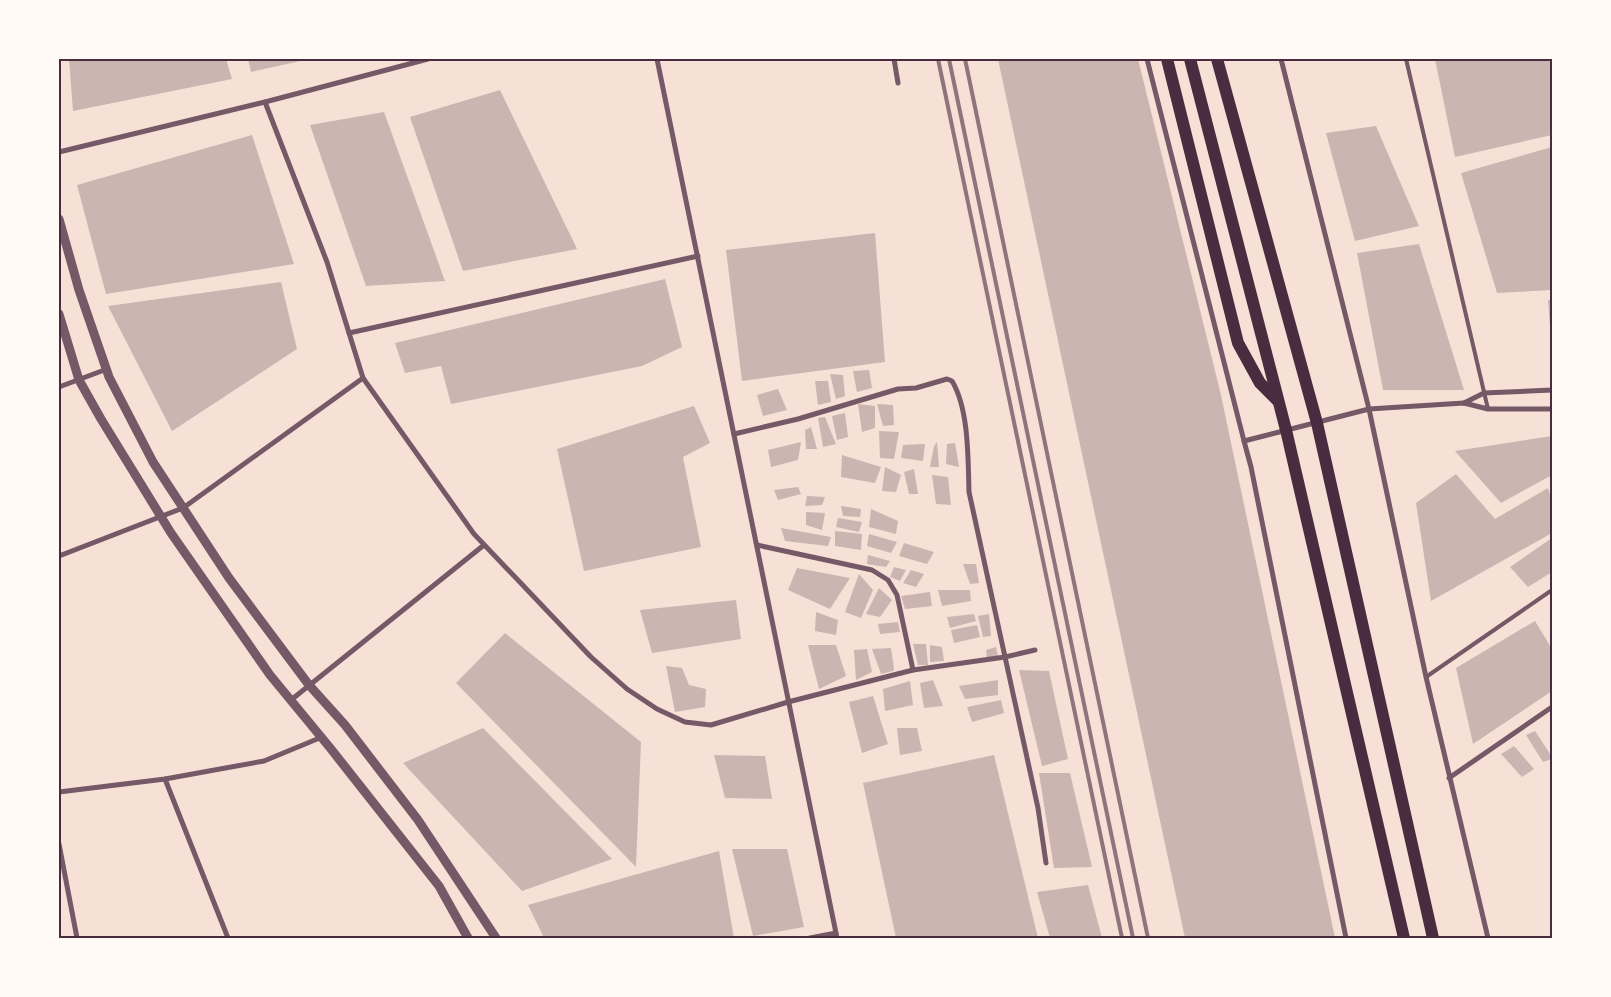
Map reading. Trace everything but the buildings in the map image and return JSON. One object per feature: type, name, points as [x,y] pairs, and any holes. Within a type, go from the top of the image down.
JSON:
[{"type":"main road","points":[[1166,59],[1238,343],[1260,383],[1279,402]]},
{"type":"main road","points":[[1190,59],[1286,430],[1404,938]]},
{"type":"main road","points":[[1217,59],[1317,423],[1433,938]]},
{"type":"street","points":[[59,152],[265,102],[428,59]]},
{"type":"street","points":[[657,59],[837,936],[810,938]]},
{"type":"street","points":[[894,59],[898,83]]},
{"type":"street","points":[[1147,59],[1253,477],[1343,937]]},
{"type":"street","points":[[1281,59],[1369,409],[1426,677],[1488,938]]},
{"type":"street","points":[[265,102],[326,262],[363,378],[474,534],[591,657],[627,689],[657,710],[685,722],[711,725],[788,702],[913,670],[1005,657],[1035,650]]},
{"type":"street","points":[[59,220],[79,290],[107,369],[153,462],[229,578],[309,685],[345,725],[418,820],[496,938]]},
{"type":"street","points":[[349,333],[698,256]]},
{"type":"street","points":[[59,314],[79,380],[171,533],[270,676],[322,737],[439,886],[468,938]]},
{"type":"street","points":[[59,387],[107,369]]},
{"type":"street","points":[[59,556],[183,508],[363,378]]},
{"type":"street","points":[[734,434],[798,419],[898,389],[916,388],[947,379],[952,381],[960,402],[967,438],[969,492],[1038,808],[1046,863]]},
{"type":"street","points":[[1464,403],[1484,393],[1552,390]]},
{"type":"street","points":[[1244,441],[1369,409],[1464,403],[1488,410],[1552,410]]},
{"type":"street","points":[[291,700],[484,545]]},
{"type":"street","points":[[757,545],[872,570],[888,580],[897,595],[913,670]]},
{"type":"street","points":[[1449,778],[1552,707]]},
{"type":"street","points":[[59,792],[165,779],[264,761],[322,737]]},
{"type":"street","points":[[165,779],[228,938]]},
{"type":"street","points":[[59,844],[77,938]]},
{"type":"lane","points":[[1406,59],[1488,410]]},
{"type":"lane","points":[[1426,677],[1552,590]]},
{"type":"railway","points":[[938,59],[1122,938]]},
{"type":"railway","points":[[949,59],[1133,938]]},
{"type":"railway","points":[[965,59],[1148,938]]}]
